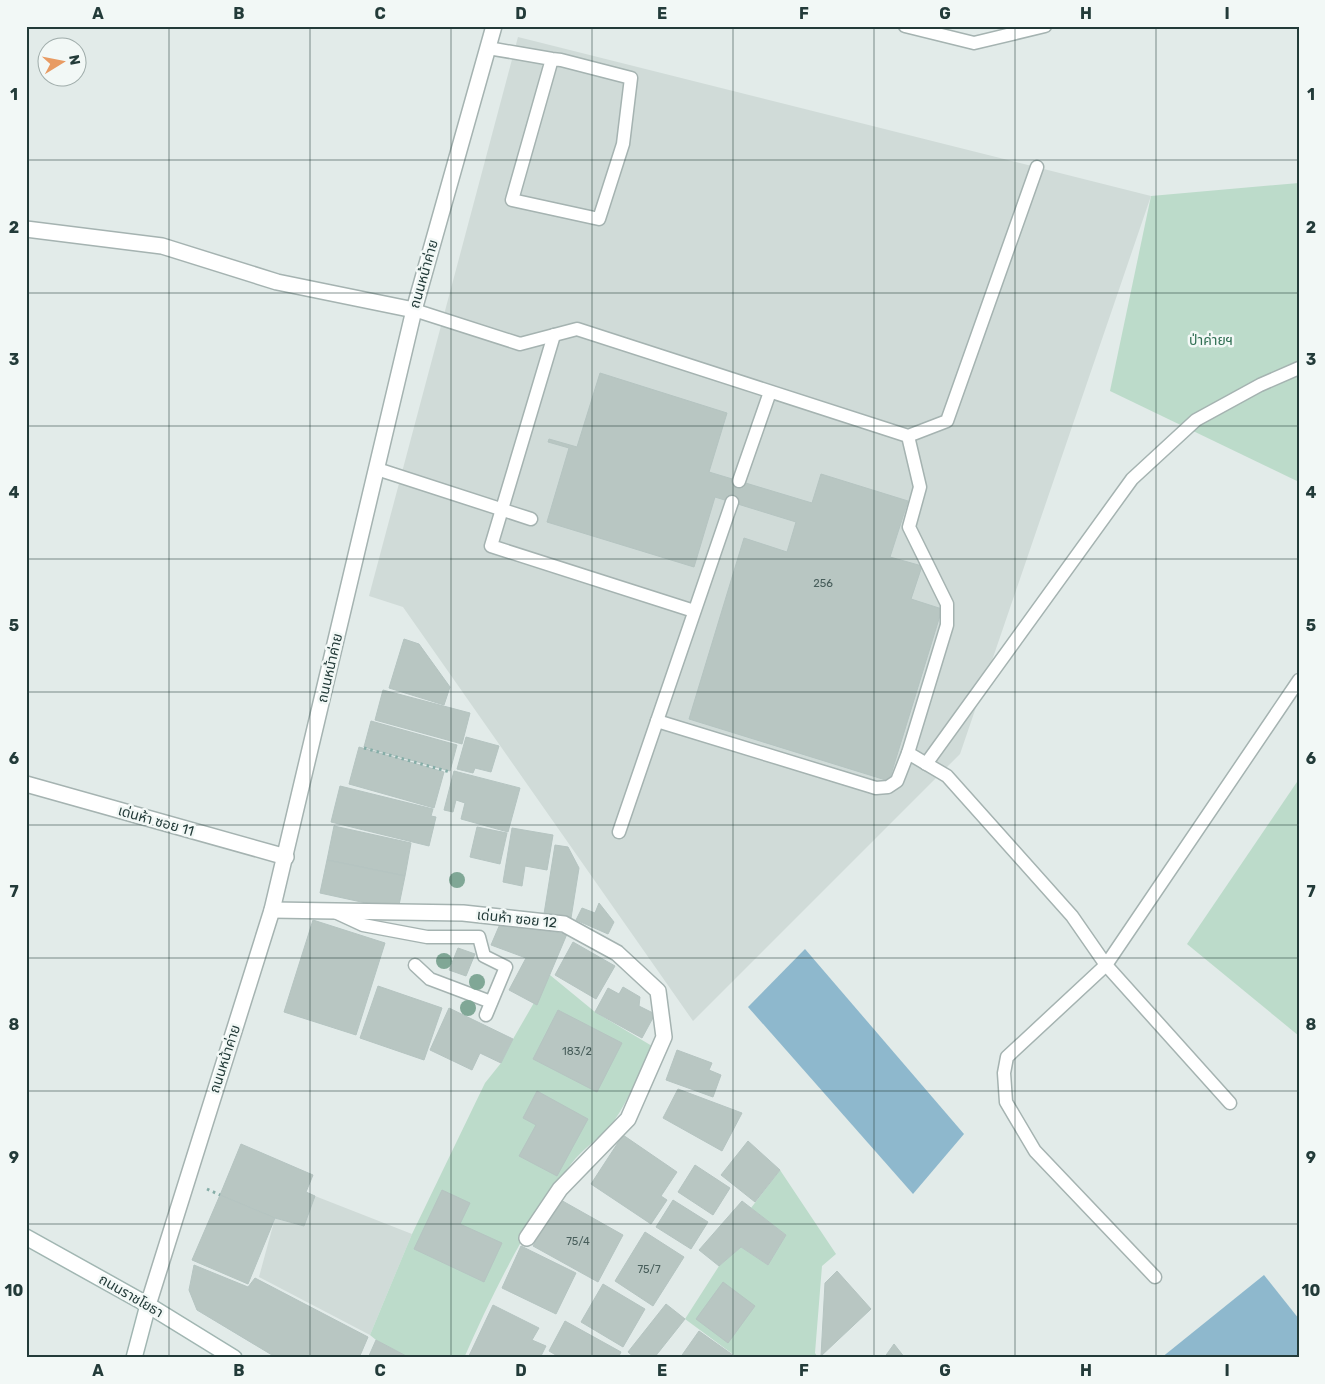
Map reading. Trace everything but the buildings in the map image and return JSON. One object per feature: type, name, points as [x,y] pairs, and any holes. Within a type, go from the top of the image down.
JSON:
[{"type":"street","name":"ถนนหน้าค่าย","points":[[134,1358],[148,1305],[272,910],[414,310],[494,26]]},
{"type":"street","points":[[26,228],[162,246],[277,282],[414,310]]},
{"type":"street","name":"เด่นห้า ซอย 11","points":[[26,784],[286,857]]},
{"type":"street","name":"เด่นห้า ซอย 12","points":[[272,910],[463,914],[564,924],[617,953],[658,991],[664,1037],[628,1119],[560,1190],[527,1238]]},
{"type":"street","name":"ถนนราชโยธา","points":[[26,1237],[148,1305],[234,1358]]},
{"type":"lane","points":[[905,26],[974,43],[1045,26]]},
{"type":"lane","points":[[488,48],[552,59],[631,78],[622,144],[599,219],[512,200],[552,59]]},
{"type":"lane","points":[[414,310],[520,344],[577,329],[908,436],[947,421],[1037,167]]},
{"type":"lane","points":[[554,335],[491,546],[694,612]]},
{"type":"lane","points":[[926,764],[1132,478],[1196,420],[1260,385],[1299,368]]},
{"type":"lane","points":[[739,481],[770,392]]},
{"type":"lane","points":[[657,722],[876,788],[888,787],[897,781],[908,754],[947,625],[947,604],[909,527],[920,487],[908,436]]},
{"type":"lane","points":[[377,469],[531,519]]},
{"type":"lane","points":[[619,832],[732,502]]},
{"type":"lane","points":[[1155,1277],[1035,1151],[1006,1102],[1004,1073],[1007,1058],[1106,965],[1299,680]]},
{"type":"lane","points":[[908,754],[947,776],[1072,916],[1106,965],[1230,1103]]},
{"type":"lane","points":[[333,911],[363,925],[427,937],[479,937],[484,956],[506,967],[486,1015]]},
{"type":"lane","points":[[415,965],[430,979],[491,1002]]},
{"type":"path","points":[[364,748],[450,772]]},
{"type":"shaded area","points":[[518,37],[1151,196],[960,754],[693,1021],[403,607],[369,596]]},
{"type":"shaded area","points":[[315,1196],[412,1234],[370,1335],[259,1277],[275,1218],[303,1226]]},
{"type":"green space","name":"ป่าค่ายฯ","points":[[1299,183],[1299,482],[1110,391],[1151,196]]},
{"type":"green space","points":[[1299,779],[1299,1036],[1187,944]]},
{"type":"green space","points":[[550,975],[595,1012],[652,1046],[630,1094],[614,1121],[571,1164],[540,1210],[499,1283],[464,1358],[410,1358],[370,1335],[412,1234],[485,1083],[501,1063]]},
{"type":"green space","points":[[780,1170],[836,1254],[822,1266],[815,1353],[818,1358],[738,1358],[685,1319],[719,1266],[741,1247],[768,1265],[786,1235],[751,1208]]},
{"type":"water","points":[[805,949],[964,1134],[913,1194],[748,1007]]},
{"type":"water","points":[[1264,1275],[1299,1319],[1299,1358],[1161,1358]]}]
